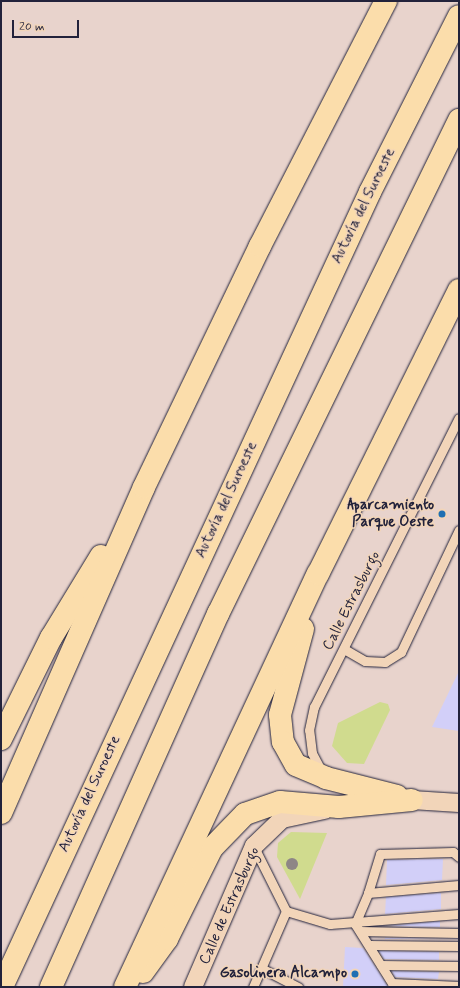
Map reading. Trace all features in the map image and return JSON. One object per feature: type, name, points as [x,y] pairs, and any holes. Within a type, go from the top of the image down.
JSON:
[{"type":"highway","points":[[1,813],[144,487],[260,246],[386,1]]},
{"type":"highway","name":"Autovía del Suroeste","points":[[2,987],[370,192],[459,16]]},
{"type":"highway","points":[[51,987],[218,614],[459,120]]},
{"type":"highway","points":[[125,987],[318,574],[459,290]]},
{"type":"highway","points":[[1,739],[51,638],[144,487]]},
{"type":"highway","points":[[318,574],[280,715],[283,742],[296,765],[326,778],[412,800]]},
{"type":"highway","points":[[132,987],[167,939],[212,848],[226,830],[245,814],[280,802],[339,807],[412,800]]},
{"type":"street","points":[[412,800],[459,803]]},
{"type":"street","name":"Calle de Estrasburgo","points":[[193,987],[254,846],[282,819],[339,807]]},
{"type":"lane","name":"Calle Estrasburgo","points":[[326,778],[312,753],[309,730],[314,707],[459,418]]},
{"type":"lane","points":[[344,649],[365,661],[385,662],[401,652],[459,530]]},
{"type":"lane","points":[[254,846],[286,911],[330,924],[459,933]]},
{"type":"lane","points":[[459,857],[453,852],[380,854],[358,927],[392,983],[459,986]]},
{"type":"lane","points":[[368,893],[459,885]]},
{"type":"lane","points":[[253,987],[286,911]]},
{"type":"lane","points":[[358,927],[459,914]]},
{"type":"lane","points":[[369,945],[459,946]]},
{"type":"lane","points":[[381,965],[459,966]]},
{"type":"lane","points":[[261,968],[298,987]]},
{"type":"green space","points":[[380,702],[388,704],[390,710],[364,764],[347,763],[332,746],[338,723]]},
{"type":"green space","points":[[291,832],[327,833],[300,899],[277,857],[278,843]]},
{"type":"building","points":[[459,671],[459,731],[432,727]]},
{"type":"building","points":[[443,859],[442,880],[386,885],[387,860]]},
{"type":"building","points":[[441,893],[441,909],[385,914],[386,897]]},
{"type":"building","points":[[440,921],[440,927],[388,926]]},
{"type":"building","points":[[385,938],[440,939],[385,939]]},
{"type":"building","name":"Gasolinera Alcampo","points":[[345,947],[363,948],[388,987],[343,987]]},
{"type":"building","points":[[379,951],[439,952],[439,960],[384,959]]},
{"type":"building","points":[[392,971],[439,972],[438,979],[395,977]]},
{"type":"place","name":"Aparcamiento Parque Oeste","points":[[442,514]]},
{"type":"place","name":"Gasolinera Alcampo","points":[[355,974]]}]
